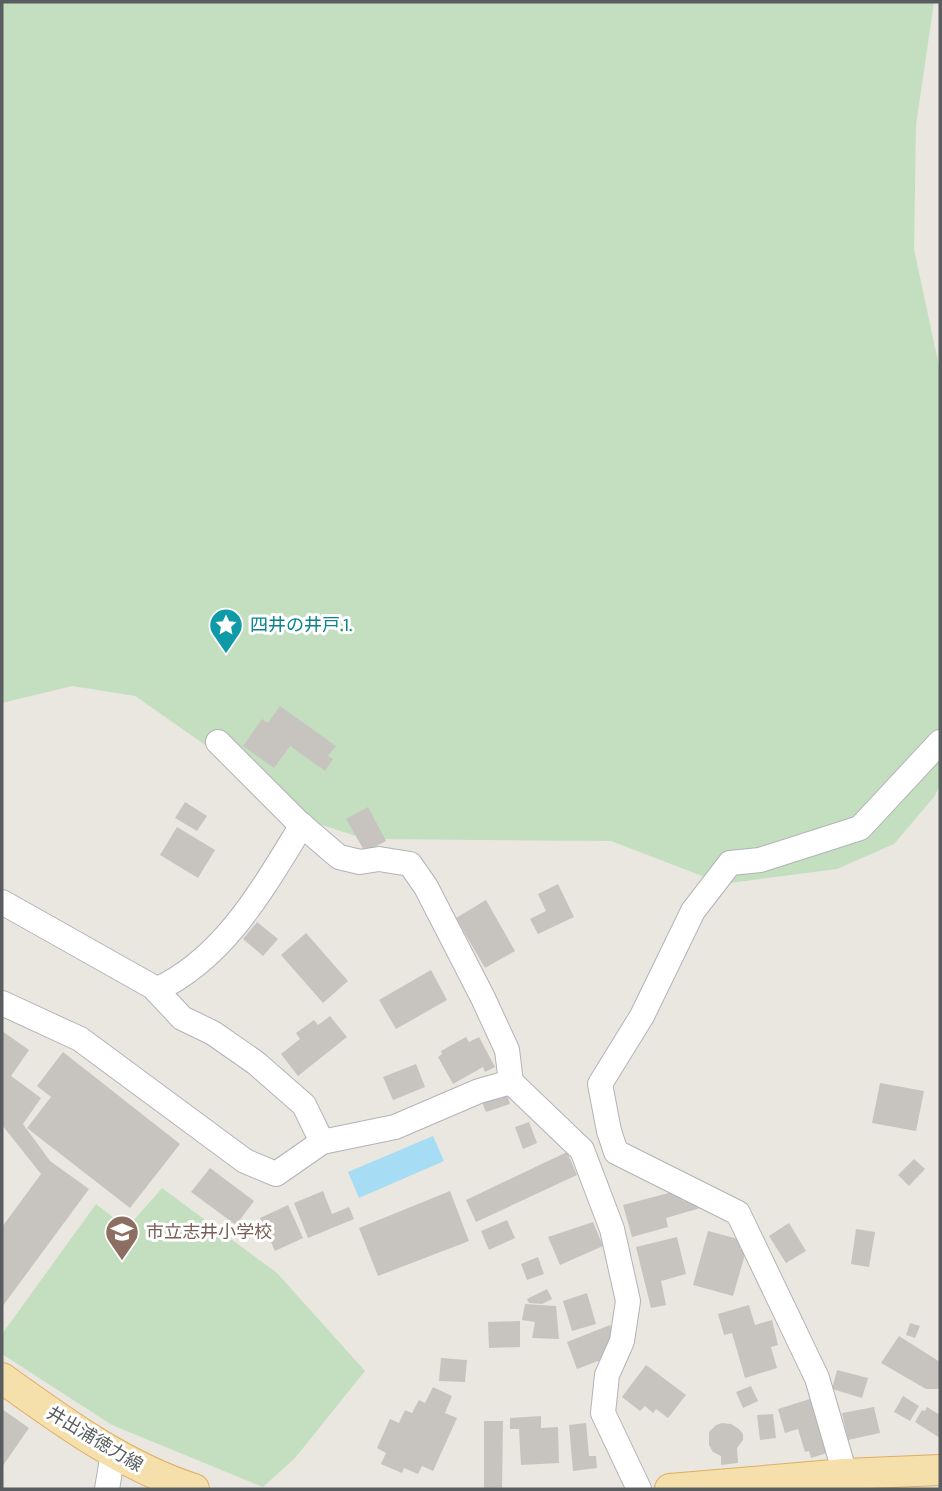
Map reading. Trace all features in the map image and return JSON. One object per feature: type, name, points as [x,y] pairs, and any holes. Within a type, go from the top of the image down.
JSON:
[{"type":"main road","name":"井出浦徳力線","points":[[2,1378],[74,1430],[113,1453],[166,1480],[194,1489]]},
{"type":"main road","points":[[670,1489],[845,1474],[940,1470]]},
{"type":"street","points":[[218,742],[302,825],[339,857],[360,862],[379,859],[410,864],[426,887],[483,998],[507,1050],[511,1082],[582,1150],[612,1229],[628,1301],[622,1341],[607,1375],[603,1413],[639,1489]]},
{"type":"street","points":[[845,1474],[817,1378],[738,1213],[616,1152],[600,1084],[642,1017],[693,911],[730,863],[760,860],[860,828],[940,742]]},
{"type":"street","points":[[156,990],[172,983],[196,966],[237,925],[302,825]]},
{"type":"street","points":[[2,902],[153,986],[182,1018],[213,1032],[256,1063],[304,1105],[322,1142]]},
{"type":"street","points":[[2,1003],[80,1039],[246,1161],[276,1174],[322,1142],[395,1127],[479,1091],[511,1082]]},
{"type":"street","points":[[107,1489],[113,1453]]},
{"type":"green space","points":[[2,2],[934,2],[916,125],[914,249],[940,371],[940,786],[934,797],[894,844],[837,869],[723,884],[611,841],[365,839],[319,824],[135,696],[72,686],[2,703]]},
{"type":"green space","points":[[162,1188],[277,1273],[365,1371],[295,1458],[263,1487],[112,1425],[2,1354],[2,1334],[96,1204],[127,1228]]},
{"type":"water","points":[[433,1136],[444,1161],[359,1198],[348,1172]]},
{"type":"building","points":[[280,706],[336,746],[328,756],[333,759],[325,771],[290,746],[274,768],[243,746],[262,719],[268,723]]},
{"type":"building","points":[[185,802],[207,816],[197,831],[175,818]]},
{"type":"building","points":[[368,807],[386,841],[365,852],[346,819]]},
{"type":"building","points":[[177,827],[215,850],[198,878],[160,855]]},
{"type":"building","points":[[558,884],[574,917],[538,934],[530,919],[546,911],[538,894]]},
{"type":"building","points":[[486,900],[515,951],[485,968],[456,918]]},
{"type":"building","points":[[257,922],[278,939],[263,956],[243,939]]},
{"type":"building","points":[[306,933],[348,981],[323,1003],[281,955]]},
{"type":"building","points":[[431,970],[447,1000],[396,1029],[379,1000]]},
{"type":"building","points":[[330,1016],[347,1037],[298,1076],[281,1054],[300,1039],[296,1033],[314,1020],[318,1025]]},
{"type":"building","points":[[2,1031],[29,1050],[11,1076],[41,1098],[23,1124],[50,1161],[89,1189],[2,1307],[2,1227],[41,1174],[2,1125]]},
{"type":"building","points":[[466,1037],[469,1042],[479,1037],[495,1067],[485,1072],[483,1067],[453,1084],[438,1057],[442,1054],[441,1051]]},
{"type":"building","points":[[63,1052],[180,1144],[130,1208],[27,1128],[51,1097],[37,1086]]},
{"type":"building","points":[[416,1064],[425,1087],[393,1100],[383,1077]]},
{"type":"building","points":[[880,1083],[924,1091],[916,1131],[872,1123]]},
{"type":"building","points":[[506,1091],[510,1104],[486,1112],[481,1100]]},
{"type":"building","points":[[529,1122],[537,1143],[523,1149],[515,1127]]},
{"type":"building","points":[[567,1152],[577,1175],[476,1222],[466,1200]]},
{"type":"building","points":[[914,1159],[925,1169],[909,1186],[898,1175]]},
{"type":"building","points":[[210,1168],[254,1201],[236,1225],[191,1192]]},
{"type":"building","points":[[680,1190],[683,1201],[701,1196],[704,1207],[666,1218],[668,1227],[632,1237],[623,1205]]},
{"type":"building","points":[[323,1191],[332,1214],[349,1207],[354,1219],[308,1238],[294,1203]]},
{"type":"building","points":[[450,1191],[469,1241],[378,1276],[359,1228]]},
{"type":"building","points":[[288,1205],[303,1238],[275,1251],[260,1218]]},
{"type":"building","points":[[507,1220],[515,1238],[489,1250],[481,1231]]},
{"type":"building","points":[[593,1222],[603,1246],[560,1265],[548,1237]]},
{"type":"building","points":[[789,1223],[806,1251],[786,1263],[769,1236]]},
{"type":"building","points":[[856,1229],[875,1232],[869,1267],[851,1264]]},
{"type":"building","points":[[708,1231],[742,1240],[740,1249],[746,1251],[733,1296],[693,1285]]},
{"type":"building","points":[[677,1237],[686,1274],[661,1281],[666,1305],[651,1308],[636,1247]]},
{"type":"building","points":[[538,1257],[544,1274],[527,1280],[521,1264]]},
{"type":"building","points":[[547,1289],[552,1299],[542,1304],[529,1303],[527,1299]]},
{"type":"building","points":[[587,1293],[596,1324],[572,1331],[563,1301]]},
{"type":"building","points":[[525,1304],[556,1306],[559,1339],[532,1338],[535,1322],[522,1320]]},
{"type":"building","points":[[749,1305],[755,1325],[772,1320],[778,1345],[771,1347],[777,1368],[745,1378],[732,1333],[724,1335],[718,1314]]},
{"type":"building","points":[[520,1321],[520,1347],[489,1348],[488,1322]]},
{"type":"building","points":[[910,1323],[920,1326],[915,1338],[906,1335]]},
{"type":"building","points":[[610,1325],[615,1338],[608,1340],[614,1355],[577,1369],[567,1342]]},
{"type":"building","points":[[899,1336],[940,1362],[940,1389],[926,1389],[881,1363]]},
{"type":"building","points":[[441,1358],[467,1360],[465,1382],[439,1381]]},
{"type":"building","points":[[646,1365],[686,1395],[668,1418],[656,1409],[653,1413],[645,1406],[640,1411],[622,1397]]},
{"type":"building","points":[[837,1370],[868,1378],[862,1398],[832,1389]]},
{"type":"building","points":[[751,1386],[758,1401],[743,1408],[736,1392]]},
{"type":"building","points":[[433,1387],[452,1396],[445,1413],[457,1418],[433,1471],[422,1466],[418,1474],[404,1468],[402,1473],[381,1464],[386,1453],[377,1448],[390,1419],[399,1423],[405,1410],[412,1413],[419,1400],[425,1403]]},
{"type":"building","points":[[903,1396],[919,1406],[910,1421],[894,1412]]},
{"type":"building","points":[[813,1398],[827,1453],[811,1458],[809,1451],[805,1452],[798,1429],[785,1433],[778,1409]]},
{"type":"building","points":[[874,1407],[880,1433],[848,1440],[842,1413]]},
{"type":"building","points":[[927,1407],[940,1415],[940,1438],[915,1422]]},
{"type":"building","points":[[2,1409],[29,1428],[2,1467]]},
{"type":"building","points":[[773,1414],[776,1438],[760,1440],[757,1415]]},
{"type":"building","points":[[541,1416],[541,1428],[558,1427],[559,1463],[521,1465],[519,1429],[510,1429],[510,1418]]},
{"type":"building","points":[[484,1421],[503,1421],[502,1489],[484,1489]]},
{"type":"building","points":[[586,1423],[589,1456],[596,1456],[597,1468],[573,1471],[569,1425]]},
{"type":"building","points":[[722,1423],[731,1424],[743,1434],[743,1440],[737,1448],[738,1463],[721,1465],[721,1456],[713,1452],[709,1445],[709,1432]]},
{"type":"place","name":"四井の井戸.1.","points":[[226,655]]},
{"type":"place","name":"市立志井小学校","points":[[122,1262]]}]
